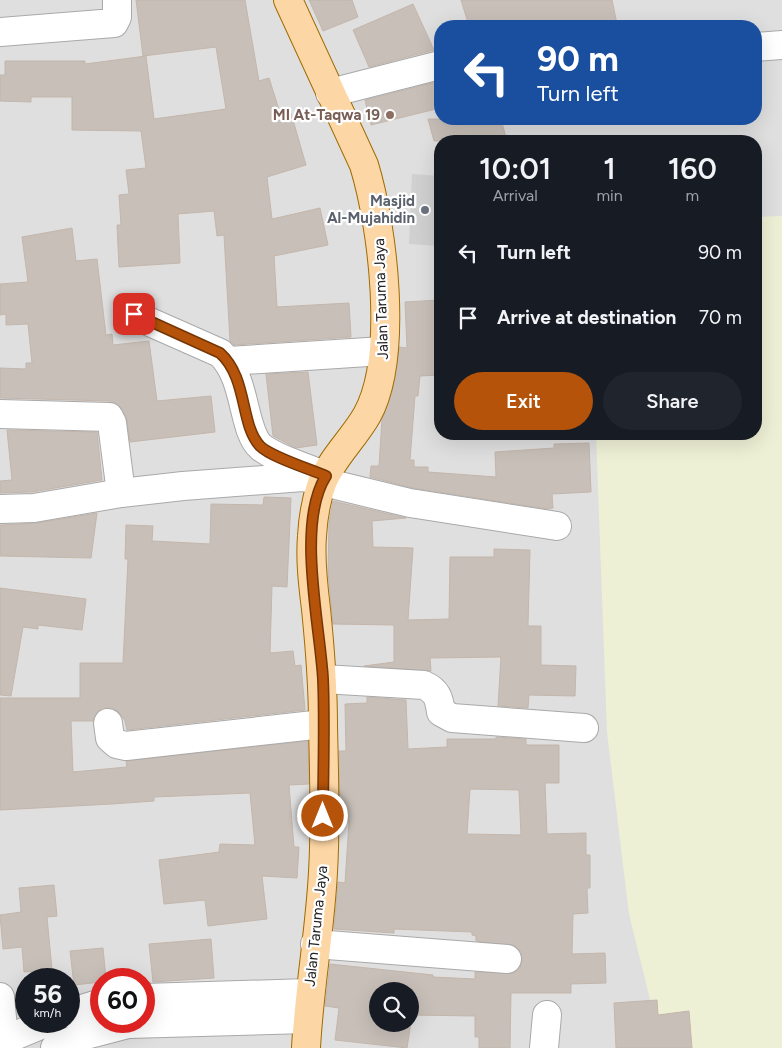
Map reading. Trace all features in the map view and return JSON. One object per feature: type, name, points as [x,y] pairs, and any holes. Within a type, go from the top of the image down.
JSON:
[{"type":"main road","name":"Jalan Taruma Jaya","points":[[288,0],[364,165],[378,224],[383,278],[383,351],[378,391],[367,414],[324,479],[314,510],[311,540],[312,568],[322,679],[323,872],[308,1006],[306,1048]]},
{"type":"street","points":[[0,32],[114,23],[117,17],[116,0]]},
{"type":"street","points":[[762,46],[782,44]]},
{"type":"street","points":[[330,93],[434,67]]},
{"type":"street","points":[[134,314],[207,346],[229,361],[245,404],[252,435],[261,447],[324,479]]},
{"type":"street","points":[[229,361],[383,351]]},
{"type":"street","points":[[0,414],[109,417],[112,423],[121,493]]},
{"type":"street","points":[[0,509],[34,508],[121,493],[303,477],[324,479],[410,503],[557,526]]},
{"type":"street","points":[[322,679],[424,685],[434,690],[439,698],[441,712],[452,718],[584,728]]},
{"type":"street","points":[[108,724],[110,738],[117,744],[126,746],[323,724]]},
{"type":"street","points":[[315,944],[507,959]]},
{"type":"street","points":[[0,997],[3,1043],[24,1033]]},
{"type":"street","points":[[155,999],[308,1006]]},
{"type":"street","points":[[155,1020],[308,1006]]},
{"type":"street","points":[[544,1048],[547,1015]]},
{"type":"street","points":[[55,1048],[93,1033]]},
{"type":"shaded area","points":[[0,0],[782,0],[782,1048],[0,1048]]},
{"type":"shaded area","name":"Masjid Al-Mujahidin","points":[[412,174],[434,176],[434,246],[409,244]]},
{"type":"green space","points":[[782,216],[782,1048],[662,1048],[629,914],[607,732],[596,440],[762,440],[762,217]]},
{"type":"building","points":[[136,0],[245,0],[259,81],[269,78],[281,116],[291,113],[306,165],[267,177],[272,219],[320,208],[328,245],[274,256],[277,307],[349,303],[351,337],[234,345],[230,341],[224,235],[217,236],[214,211],[178,214],[180,263],[119,267],[117,225],[121,225],[119,195],[129,194],[126,170],[146,168],[141,131],[72,130],[72,97],[31,97],[31,102],[0,101],[0,75],[5,75],[5,61],[85,61],[85,64],[146,56],[154,119],[226,109],[216,47],[143,56]]},
{"type":"building","points":[[309,0],[352,0],[358,17],[323,31]]},
{"type":"building","points":[[461,0],[612,0],[616,20],[467,20]]},
{"type":"building","points":[[413,4],[434,50],[369,67],[353,30]]},
{"type":"building","points":[[434,83],[434,109],[371,125],[365,100]]},
{"type":"building","points":[[428,119],[434,119],[434,125],[503,125],[505,135],[434,135],[434,141]]},
{"type":"building","points":[[72,228],[76,261],[97,259],[106,335],[112,334],[113,345],[149,341],[157,401],[211,396],[215,432],[130,442],[126,416],[117,404],[109,401],[0,398],[0,368],[26,369],[26,363],[32,363],[28,324],[6,325],[6,314],[0,315],[0,284],[28,282],[22,237]]},
{"type":"building","points":[[434,300],[434,375],[420,376],[418,396],[415,396],[410,460],[414,460],[414,467],[428,467],[428,472],[496,477],[495,452],[554,448],[554,444],[589,443],[591,492],[552,494],[553,508],[547,509],[413,488],[370,477],[371,466],[379,466],[382,419],[392,393],[399,347],[407,348],[405,302]]},
{"type":"building","points":[[308,372],[317,445],[296,448],[273,436],[266,374]]},
{"type":"building","points":[[7,430],[97,432],[102,480],[32,492],[0,493],[0,481],[12,480]]},
{"type":"building","points":[[264,497],[291,498],[287,587],[272,586],[270,653],[293,651],[295,666],[301,665],[305,710],[127,730],[125,721],[120,713],[113,708],[98,711],[93,721],[71,721],[73,772],[127,767],[126,761],[308,741],[309,784],[289,785],[294,847],[299,847],[297,878],[262,876],[267,919],[208,926],[205,900],[164,904],[159,860],[219,852],[220,844],[255,845],[250,793],[154,797],[154,801],[0,810],[0,698],[80,698],[80,663],[123,663],[128,559],[125,559],[126,525],[153,526],[152,541],[210,544],[211,504],[263,505]]},
{"type":"building","points":[[333,501],[406,518],[372,521],[373,547],[413,548],[408,620],[449,619],[450,557],[494,557],[494,549],[530,550],[528,626],[541,626],[541,665],[576,666],[575,696],[529,695],[528,708],[498,706],[501,657],[430,658],[431,671],[364,666],[394,662],[394,625],[333,624],[328,572],[329,523]]},
{"type":"building","points":[[97,513],[91,558],[0,556],[0,525],[37,523]]},
{"type":"building","points":[[0,588],[86,599],[82,630],[38,625],[38,629],[23,627],[11,696],[0,695]]},
{"type":"building","points":[[367,697],[406,700],[408,749],[447,747],[447,739],[496,739],[496,737],[526,739],[526,745],[559,745],[559,783],[545,783],[547,834],[586,833],[586,855],[590,855],[590,888],[587,888],[588,913],[573,914],[572,954],[605,953],[606,983],[571,984],[571,993],[511,993],[510,1048],[479,1048],[479,1037],[475,1037],[475,1016],[419,1015],[419,982],[369,982],[369,1032],[409,1032],[407,1048],[335,1040],[339,1008],[325,1006],[330,964],[433,975],[433,977],[475,979],[475,972],[513,973],[520,968],[522,961],[521,952],[515,946],[476,941],[476,936],[472,935],[472,932],[394,929],[394,933],[334,929],[338,882],[345,883],[349,822],[340,822],[339,751],[346,751],[345,704],[367,703]],"holes":[[[470,789],[519,790],[521,835],[467,834]]]},
{"type":"building","points":[[54,885],[57,916],[47,917],[52,968],[24,968],[22,947],[3,949],[0,915],[21,912],[19,888]]},
{"type":"building","points":[[211,939],[214,978],[155,982],[155,968],[152,968],[149,944]]},
{"type":"building","points":[[103,948],[105,968],[90,968],[90,983],[80,984],[80,968],[72,968],[70,951]]},
{"type":"building","points":[[657,1000],[658,1015],[689,1011],[692,1048],[616,1048],[614,1003]]},
{"type":"place","name":"MI At-Taqwa 19","points":[[390,115]]},
{"type":"place","name":"Masjid Al-Mujahidin","points":[[425,210]]},
{"type":"route","points":[[134,314],[220,353],[229,361],[235,374],[245,404],[252,435],[261,447],[326,476],[314,510],[311,540],[322,679],[323,816]]}]
